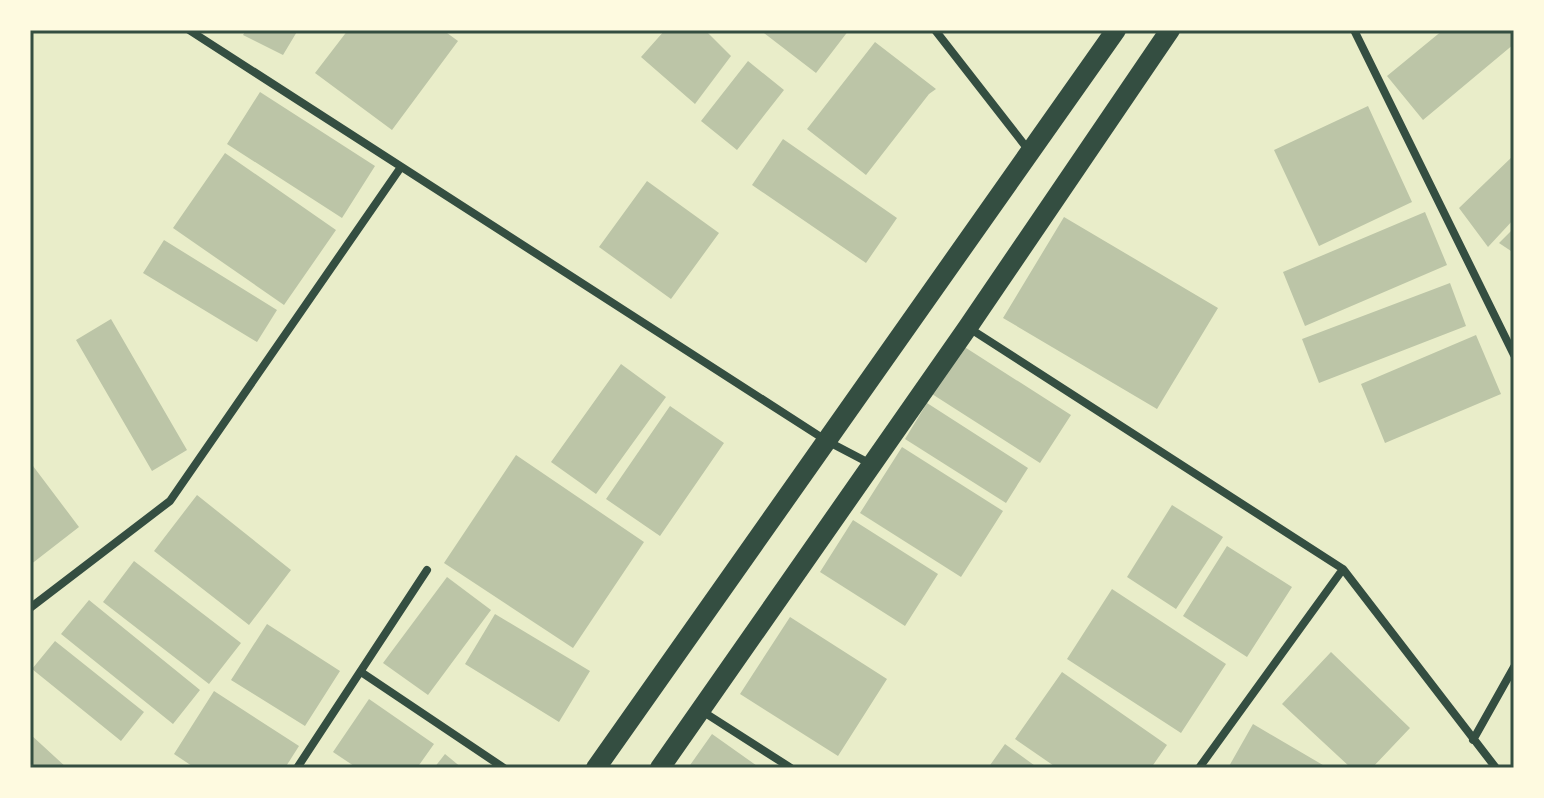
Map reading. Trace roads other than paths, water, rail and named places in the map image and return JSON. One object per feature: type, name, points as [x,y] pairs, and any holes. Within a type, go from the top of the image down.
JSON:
[{"type":"main road","points":[[596,768],[1116,30]]},
{"type":"main road","points":[[660,768],[968,327],[1170,30]]},
{"type":"street","points":[[189,30],[827,441],[872,465]]},
{"type":"street","points":[[935,30],[1030,152]]},
{"type":"street","points":[[1354,30],[1514,355]]},
{"type":"street","points":[[30,608],[170,501],[401,167]]},
{"type":"street","points":[[968,327],[1343,569],[1496,768]]},
{"type":"street","points":[[1199,768],[1343,569]]},
{"type":"street","points":[[297,768],[427,570]]},
{"type":"street","points":[[1473,740],[1514,667]]},
{"type":"street","points":[[361,672],[504,768]]},
{"type":"street","points":[[702,710],[791,768]]}]
